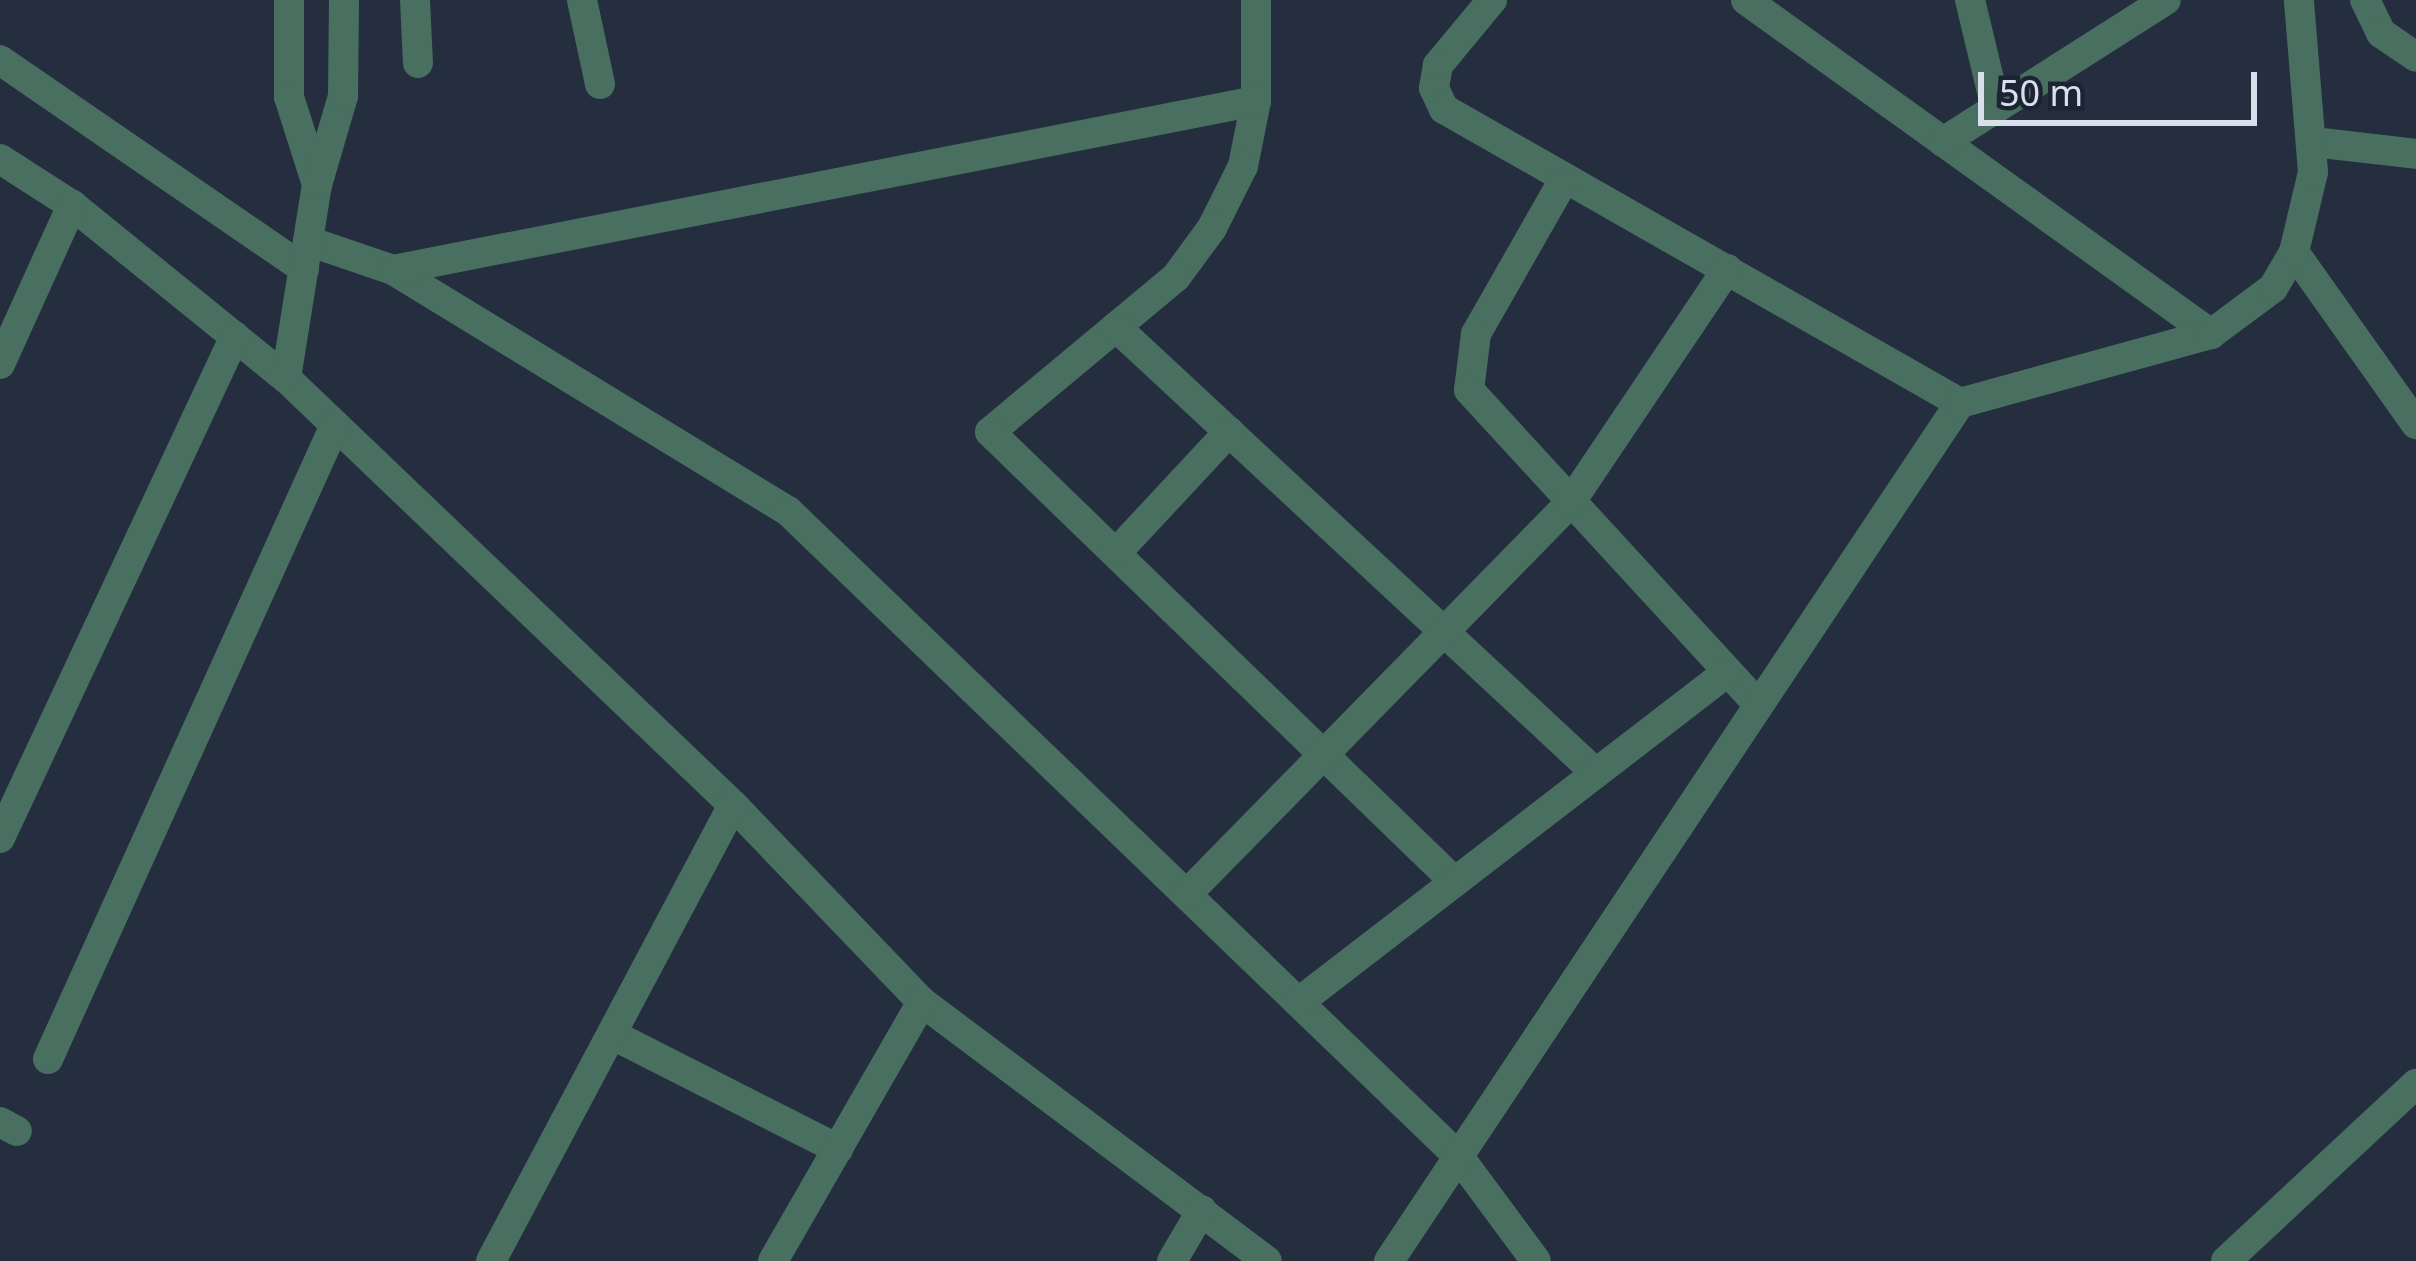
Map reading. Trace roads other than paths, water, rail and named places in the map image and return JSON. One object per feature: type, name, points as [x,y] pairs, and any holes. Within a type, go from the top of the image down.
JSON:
[{"type":"street","points":[[289,0],[289,97],[317,184]]},
{"type":"street","points":[[286,378],[317,184],[343,96],[344,0]]},
{"type":"street","points":[[415,0],[418,63]]},
{"type":"street","points":[[582,0],[600,84]]},
{"type":"street","points":[[1256,0],[1256,100],[1243,166],[1212,228],[1176,277],[990,432],[1455,882]]},
{"type":"street","points":[[1492,0],[1438,65],[1434,88],[1444,109],[1562,183],[1727,269],[1960,403]]},
{"type":"street","points":[[1746,0],[2211,334]]},
{"type":"street","points":[[1970,0],[1996,108]]},
{"type":"street","points":[[1943,142],[2166,0]]},
{"type":"street","points":[[1389,1261],[1960,403],[2211,334],[2273,288],[2294,252],[2308,208],[2313,142],[2300,0]]},
{"type":"street","points":[[2365,0],[2381,33],[2416,57]]},
{"type":"street","points":[[0,61],[306,255],[393,270],[1256,100]]},
{"type":"street","points":[[2313,142],[2416,154]]},
{"type":"street","points":[[0,159],[73,205],[286,378],[733,805],[922,1002],[1178,1200],[1202,1210],[1267,1261]]},
{"type":"street","points":[[1562,183],[1467,364],[1469,390],[1757,703]]},
{"type":"street","points":[[0,364],[73,205]]},
{"type":"street","points":[[2294,252],[2416,424]]},
{"type":"street","points":[[1187,894],[1328,759],[1570,503],[1727,269]]},
{"type":"street","points":[[393,270],[788,512],[1460,1157],[1536,1261]]},
{"type":"street","points":[[1116,328],[1595,773]]},
{"type":"street","points":[[0,838],[235,336]]},
{"type":"street","points":[[48,1060],[335,425]]},
{"type":"street","points":[[1116,553],[1229,432]]},
{"type":"street","points":[[1299,1002],[1726,673]]},
{"type":"street","points":[[491,1261],[616,1037],[733,805]]},
{"type":"street","points":[[773,1261],[922,1002]]},
{"type":"street","points":[[616,1037],[838,1148]]},
{"type":"street","points":[[2226,1261],[2416,1084]]},
{"type":"street","points":[[1172,1261],[1202,1210]]}]
